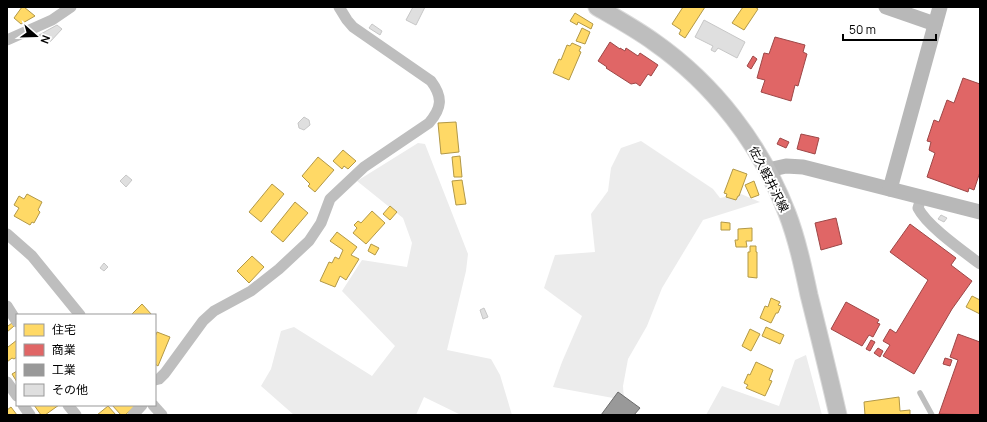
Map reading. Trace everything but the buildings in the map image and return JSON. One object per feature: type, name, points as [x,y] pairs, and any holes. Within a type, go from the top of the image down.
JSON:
[{"type":"main road","name":"佐久軽井沢線","points":[[597,7],[655,42],[702,82],[740,127],[768,170],[779,192],[796,237],[838,415]]},
{"type":"street","points":[[7,40],[52,20],[71,7]]},
{"type":"street","points":[[156,379],[165,373],[203,321],[214,311],[252,291],[310,241],[321,223],[330,200],[364,167],[429,123],[436,115],[440,97],[437,88],[431,81],[353,27],[339,7]]},
{"type":"street","points":[[886,7],[935,24]]},
{"type":"street","points":[[890,189],[940,7]]},
{"type":"street","points":[[768,170],[786,166],[803,167],[980,212]]},
{"type":"street","points":[[921,198],[918,208],[922,214],[951,241],[980,264]]},
{"type":"street","points":[[7,234],[32,256],[79,314]]},
{"type":"street","points":[[7,306],[16,320]]},
{"type":"street","points":[[7,382],[16,395]]},
{"type":"street","points":[[24,406],[30,415]]},
{"type":"street","points":[[69,406],[76,415]]},
{"type":"street","points":[[133,415],[141,406]]},
{"type":"street","points":[[154,406],[162,415]]},
{"type":"lane","points":[[920,393],[932,415]]},
{"type":"shaded area","points":[[641,141],[713,189],[720,198],[741,194],[760,202],[703,220],[662,288],[647,326],[628,359],[623,386],[624,400],[553,387],[582,316],[544,288],[555,255],[595,252],[591,214],[608,191],[611,168],[621,148]]},
{"type":"shaded area","points":[[418,143],[425,144],[468,254],[466,271],[447,350],[491,359],[500,375],[512,415],[461,415],[424,397],[416,415],[294,415],[261,386],[271,369],[281,331],[294,327],[372,376],[395,346],[342,291],[362,260],[407,267],[412,243],[403,218],[357,181]]},
{"type":"shaded area","points":[[806,355],[822,415],[706,415],[722,386],[779,406],[795,360]]}]
